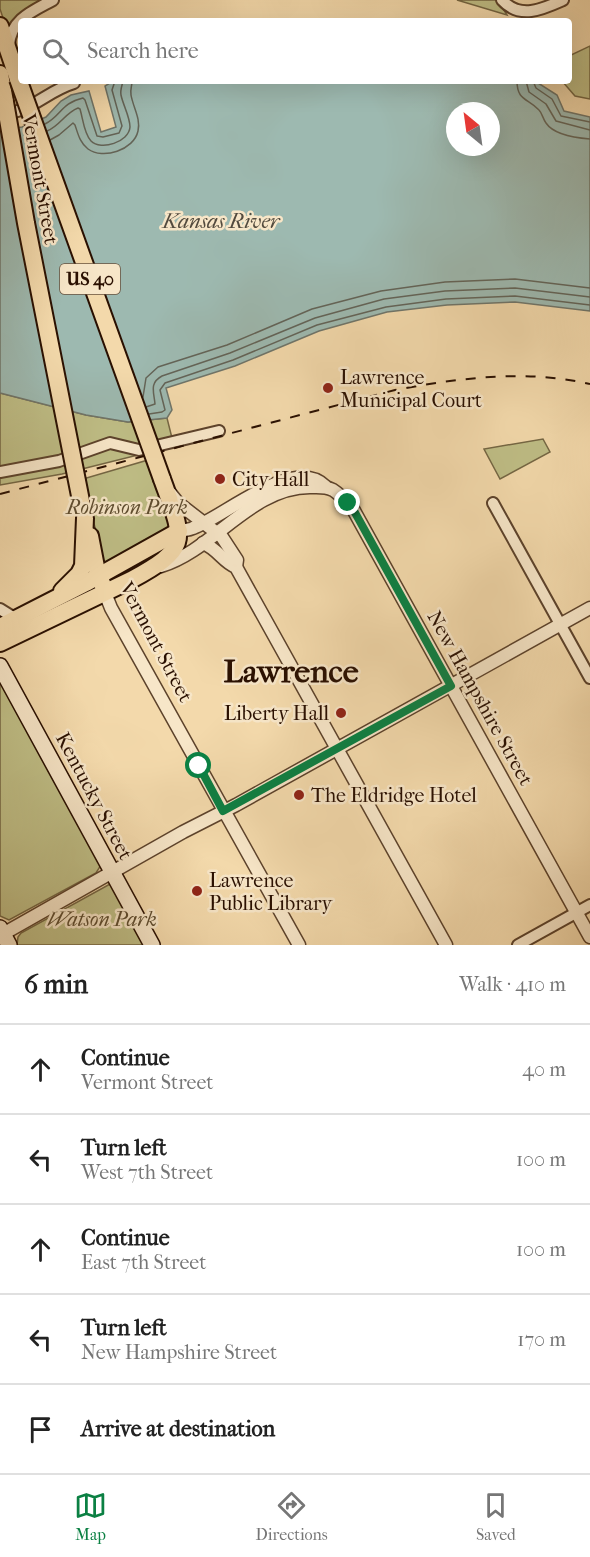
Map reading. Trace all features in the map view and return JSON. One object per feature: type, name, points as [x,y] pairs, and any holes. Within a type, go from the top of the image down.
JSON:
[{"type":"highway","name":"US 40","points":[[0,26],[10,57],[6,79],[163,483],[179,531]]},
{"type":"highway","name":"Vermont Street","points":[[6,79],[26,222],[83,512],[105,593]]},
{"type":"highway","name":"US 40","points":[[0,627],[51,601],[70,584],[81,569],[83,512]]},
{"type":"highway","points":[[0,643],[151,569],[172,552],[178,543],[179,531]]},
{"type":"highway","points":[[51,601],[179,531]]},
{"type":"main road","name":"Kentucky Street","points":[[0,666],[152,945]]},
{"type":"street","points":[[23,18],[53,0]]},
{"type":"street","points":[[502,0],[515,10],[534,11],[563,0]]},
{"type":"street","points":[[10,57],[10,36],[18,22]]},
{"type":"street","points":[[0,115],[17,113],[53,90],[71,84]]},
{"type":"street","points":[[0,472],[58,461],[110,443],[139,450],[219,431]]},
{"type":"street","points":[[179,531],[192,529],[265,489],[287,480],[314,479],[326,487]]},
{"type":"street","points":[[163,483],[178,503],[222,537],[237,560],[236,567],[446,945]]},
{"type":"street","points":[[151,569],[168,564],[203,543],[233,520],[280,492],[296,488],[326,487]]},
{"type":"street","name":"New Hampshire Street","points":[[326,487],[334,491],[353,509],[590,937]]},
{"type":"street","points":[[493,503],[590,678]]},
{"type":"street","points":[[203,543],[217,550],[229,565],[236,567]]},
{"type":"street","name":"Vermont Street","points":[[105,593],[111,608],[299,945]]},
{"type":"street","points":[[3,936],[112,873],[590,608]]},
{"type":"street","points":[[0,609],[16,619]]},
{"type":"street","points":[[518,945],[590,905]]},
{"type":"green space","points":[[0,0],[39,0],[9,28],[6,27],[0,9]]},
{"type":"green space","points":[[457,0],[498,0],[507,15]]},
{"type":"green space","points":[[590,46],[590,99],[575,96],[565,84],[572,84],[572,55]]},
{"type":"green space","points":[[0,393],[86,415],[128,422],[167,418],[174,446],[62,474],[0,485]]},
{"type":"green space","points":[[543,439],[550,452],[500,479],[484,449]]},
{"type":"green space","name":"Robinson Park","points":[[148,460],[172,526],[104,564],[83,479]]},
{"type":"green space","name":"Watson Park","points":[[0,680],[101,865],[96,873],[9,920],[0,916]]},
{"type":"green space","name":"Watson Park","points":[[110,884],[147,945],[17,945],[21,933]]},
{"type":"water","name":"Kansas River","points":[[108,84],[540,84],[557,95],[564,111],[590,117],[590,311],[515,302],[447,305],[387,312],[319,331],[235,366],[166,388],[172,410],[167,418],[128,422],[86,415],[0,393],[0,130],[22,127],[46,117],[61,101],[71,95],[89,91],[101,132],[116,127],[105,86]]},
{"type":"railway","points":[[0,494],[395,390],[468,379],[517,376],[566,379],[590,384]]},
{"type":"place","name":"Lawrence Municipal Court","points":[[328,388]]},
{"type":"place","name":"City Hall","points":[[220,479]]},
{"type":"place","name":"Liberty Hall","points":[[341,713]]},
{"type":"place","name":"The Eldridge Hotel","points":[[299,795]]},
{"type":"place","name":"Lawrence Public Library","points":[[197,891]]},
{"type":"district","name":"Lawrence","points":[[291,671]]},
{"type":"route","points":[[199,766],[223,811],[451,686],[348,503]]}]
